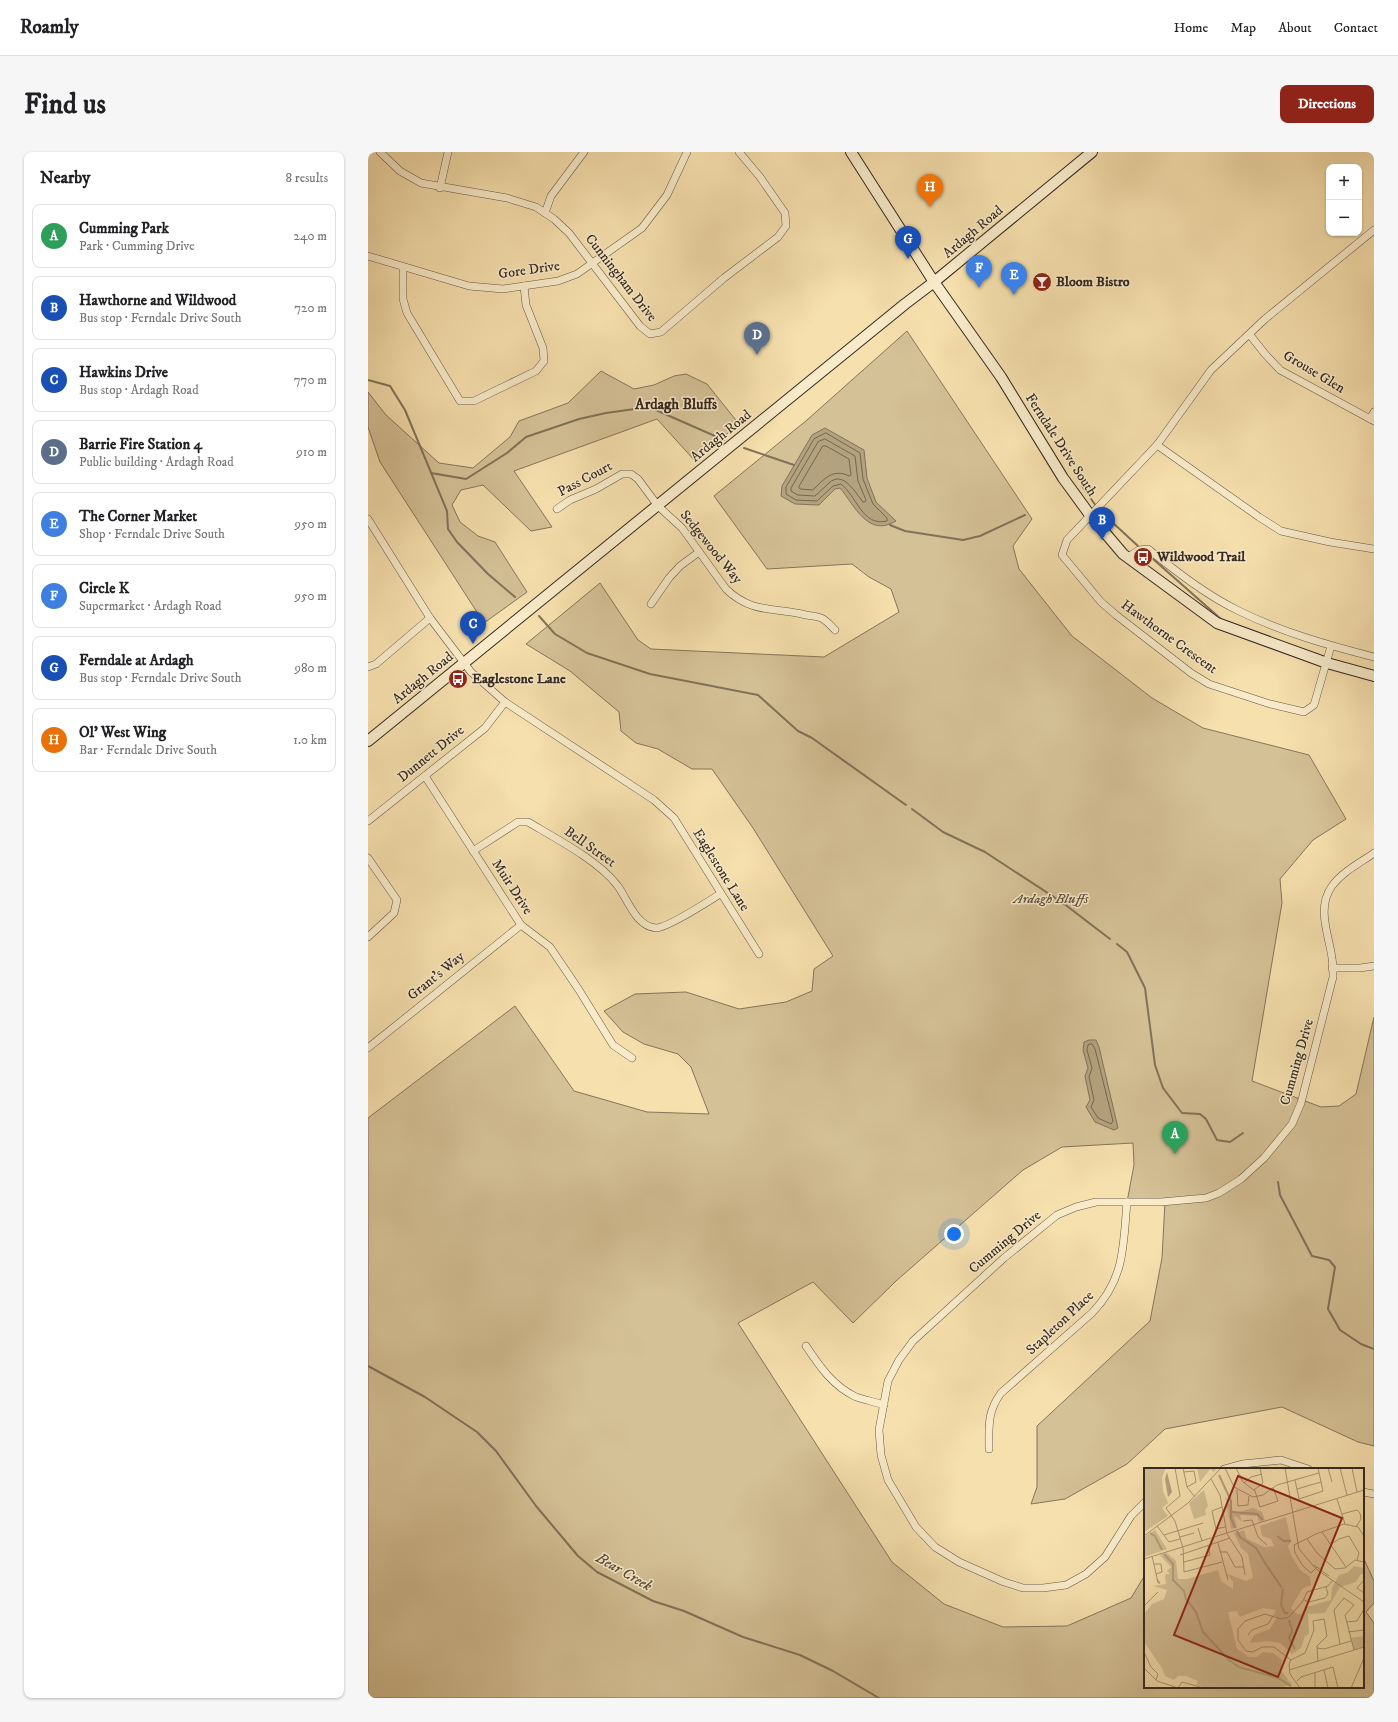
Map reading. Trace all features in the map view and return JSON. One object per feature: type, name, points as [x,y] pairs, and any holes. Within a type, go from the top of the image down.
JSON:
[{"type":"street","name":"Cunningham Drive","points":[[380,152],[400,171],[421,183],[440,188],[507,198],[536,207],[554,219],[569,233],[640,326],[650,334],[661,332],[724,278],[778,237],[786,226],[785,213],[760,177],[739,152]]},
{"type":"street","points":[[440,188],[448,152]]},
{"type":"street","points":[[545,213],[551,196],[584,152]]},
{"type":"street","name":"Gore Drive","points":[[368,256],[403,268],[468,286],[503,289],[558,281],[577,274],[642,228],[667,195],[687,152]]},
{"type":"street","name":"Ferndale Drive South","points":[[851,152],[934,282],[1001,377],[1063,478],[1090,515],[1128,557],[1217,623],[1327,663],[1374,676]]},
{"type":"street","name":"Ardagh Road","points":[[368,741],[1092,152]]},
{"type":"street","points":[[1090,515],[1157,445],[1211,370],[1250,335],[1265,319],[1374,230]]},
{"type":"street","points":[[403,268],[403,299],[407,313],[460,401],[474,401],[536,371],[544,361],[543,348],[526,305],[524,286]]},
{"type":"street","name":"Grouse Glen","points":[[1250,335],[1280,370],[1372,420]]},
{"type":"street","points":[[1372,420],[1374,412]]},
{"type":"street","points":[[1157,445],[1281,531],[1330,542],[1374,549]]},
{"type":"street","name":"Pass Court","points":[[557,509],[570,500],[626,473],[631,474],[638,479],[658,506]]},
{"type":"street","name":"Sedgewood Way","points":[[658,506],[682,528],[726,589],[742,602],[759,608],[796,612],[823,619],[835,630]]},
{"type":"street","name":"Hawthorne Crescent","points":[[1090,515],[1066,540],[1062,555],[1101,602],[1111,611],[1191,673],[1209,684],[1270,704],[1304,712],[1314,705],[1331,646]]},
{"type":"street","name":"Eaglestone Lane","points":[[368,519],[430,618],[471,672],[504,702],[654,800],[674,818],[720,894],[759,954]]},
{"type":"street","points":[[1128,557],[1139,550],[1148,549],[1190,582],[1238,611],[1303,638],[1374,657]]},
{"type":"street","points":[[651,604],[669,578],[680,566],[699,552]]},
{"type":"street","points":[[368,668],[376,664],[430,618]]},
{"type":"street","name":"Dunnett Drive","points":[[368,821],[485,728],[504,702]]},
{"type":"street","name":"Muir Drive","points":[[425,776],[521,925],[550,947],[613,1045],[632,1058]]},
{"type":"street","name":"Bell Street","points":[[473,851],[518,822],[528,822],[606,871],[618,886],[636,916],[646,926],[658,928],[687,915],[720,894]]},
{"type":"street","name":"Cumming Drive","points":[[1144,1503],[1130,1516],[1105,1557],[1086,1574],[1066,1585],[1044,1588],[1023,1588],[1004,1582],[959,1562],[935,1547],[916,1527],[888,1480],[881,1455],[879,1430],[888,1381],[899,1360],[913,1341],[1004,1258],[1057,1215],[1076,1207],[1096,1202],[1162,1202],[1206,1198],[1241,1179],[1264,1158],[1292,1124],[1301,1103],[1333,977],[1325,923],[1325,903],[1332,886],[1346,872],[1374,853]]},
{"type":"street","points":[[368,858],[397,900],[394,912],[368,936]]},
{"type":"street","name":"Grant's Way","points":[[368,1048],[521,925]]},
{"type":"street","points":[[1332,968],[1360,968],[1374,966]]},
{"type":"street","name":"Stapleton Place","points":[[989,1449],[989,1419],[995,1401],[1001,1393],[1092,1313],[1101,1304],[1113,1285],[1121,1261],[1128,1202]]},
{"type":"street","points":[[806,1346],[827,1376],[841,1388],[857,1397],[884,1405]]},
{"type":"street","points":[[1228,1468],[1242,1464],[1281,1460],[1305,1468]]},
{"type":"street","points":[[1364,1492],[1374,1494]]},
{"type":"green space","name":"Ardagh Bluffs","points":[[907,331],[1032,519],[1013,546],[1019,569],[1072,636],[1152,698],[1203,728],[1309,755],[1346,819],[1313,840],[1280,879],[1282,903],[1252,1081],[1321,1107],[1339,1106],[1356,1094],[1374,1017],[1374,1446],[1358,1442],[1282,1407],[1165,1429],[1127,1464],[1065,1499],[1031,1504],[1037,1487],[1037,1426],[1150,1321],[1162,1258],[1165,1202],[1127,1202],[1134,1165],[1133,1143],[1062,1147],[1023,1170],[896,1281],[853,1323],[813,1282],[738,1323],[892,1562],[944,1604],[1003,1627],[1067,1626],[1131,1598],[1144,1577],[1144,1688],[1364,1688],[1364,1559],[1374,1581],[1374,1603],[1366,1612],[1374,1623],[1374,1698],[368,1698],[368,1118],[515,1006],[574,1091],[647,1112],[709,1114],[691,1067],[678,1054],[644,1044],[623,1032],[604,1011],[635,994],[686,992],[739,1009],[786,1002],[812,991],[814,969],[833,956],[753,828],[712,769],[692,769],[658,749],[636,743],[621,731],[619,712],[570,671],[526,644],[600,583],[638,640],[651,649],[824,657],[899,612],[891,589],[869,577],[852,564],[767,569],[714,496],[807,420]]},
{"type":"green space","points":[[601,371],[634,389],[654,385],[674,376],[686,374],[707,384],[739,424],[695,461],[657,419],[514,471],[552,527],[531,531],[483,485],[461,490],[452,505],[460,522],[478,536],[495,542],[527,592],[484,623],[380,462],[368,427],[368,392],[386,415],[439,463],[473,468],[510,437],[519,421],[568,403]]},
{"type":"water","points":[[825,428],[864,450],[867,478],[876,502],[896,521],[878,526],[870,523],[857,511],[840,488],[835,489],[819,505],[795,504],[781,496],[782,486],[812,435]]},
{"type":"water","points":[[1096,1040],[1099,1047],[1118,1128],[1114,1130],[1095,1122],[1086,1107],[1090,1100],[1085,1076],[1088,1068],[1083,1050],[1084,1042]]},
{"type":"waterway","points":[[368,380],[390,386],[405,410],[447,511],[448,529],[457,542],[488,574],[515,597]]},
{"type":"waterway","points":[[431,473],[466,479],[507,453],[526,437],[579,419],[606,413],[649,407],[724,440]]},
{"type":"waterway","points":[[744,448],[794,465]]},
{"type":"waterway","points":[[1082,486],[1096,506]]},
{"type":"waterway","points":[[1098,509],[1139,547]]},
{"type":"waterway","points":[[890,525],[905,531],[963,540],[980,536],[1025,515]]},
{"type":"waterway","points":[[1144,551],[1222,620]]},
{"type":"waterway","points":[[539,616],[555,634],[587,653],[650,674],[758,695],[798,731],[812,738],[906,805]]},
{"type":"waterway","points":[[912,809],[943,832],[985,852],[1063,903],[1110,939]]},
{"type":"waterway","points":[[1117,944],[1127,952],[1145,988],[1155,1065],[1163,1088],[1182,1113],[1200,1114],[1206,1119],[1217,1140],[1230,1142],[1243,1133]]},
{"type":"waterway","points":[[1278,1182],[1280,1195],[1312,1256],[1329,1260],[1335,1267],[1328,1309],[1340,1330],[1361,1344],[1374,1349]]},
{"type":"waterway","name":"Bear Creek","points":[[368,1366],[425,1397],[477,1432],[496,1451],[536,1506],[578,1556],[597,1572],[653,1601],[684,1611],[743,1637],[800,1655],[833,1671],[879,1698]]},
{"type":"place","name":"Ol' West Wing","points":[[930,207]]},
{"type":"place","name":"Ferndale at Ardagh","points":[[908,259]]},
{"type":"place","name":"Bloom Bistro","points":[[1042,282]]},
{"type":"place","name":"Circle K","points":[[979,288]]},
{"type":"place","name":"The Corner Market","points":[[1014,295]]},
{"type":"place","name":"Barrie Fire Station 4","points":[[757,355]]},
{"type":"place","name":"Hawthorne and Wildwood","points":[[1102,540]]},
{"type":"place","name":"Wildwood Trail","points":[[1143,557]]},
{"type":"place","name":"Hawkins Drive","points":[[473,644]]},
{"type":"place","name":"Eaglestone Lane","points":[[458,679]]},
{"type":"place","name":"Cumming Park","points":[[1175,1154]]},
{"type":"district","name":"Ardagh Bluffs","points":[[676,404]]}]
